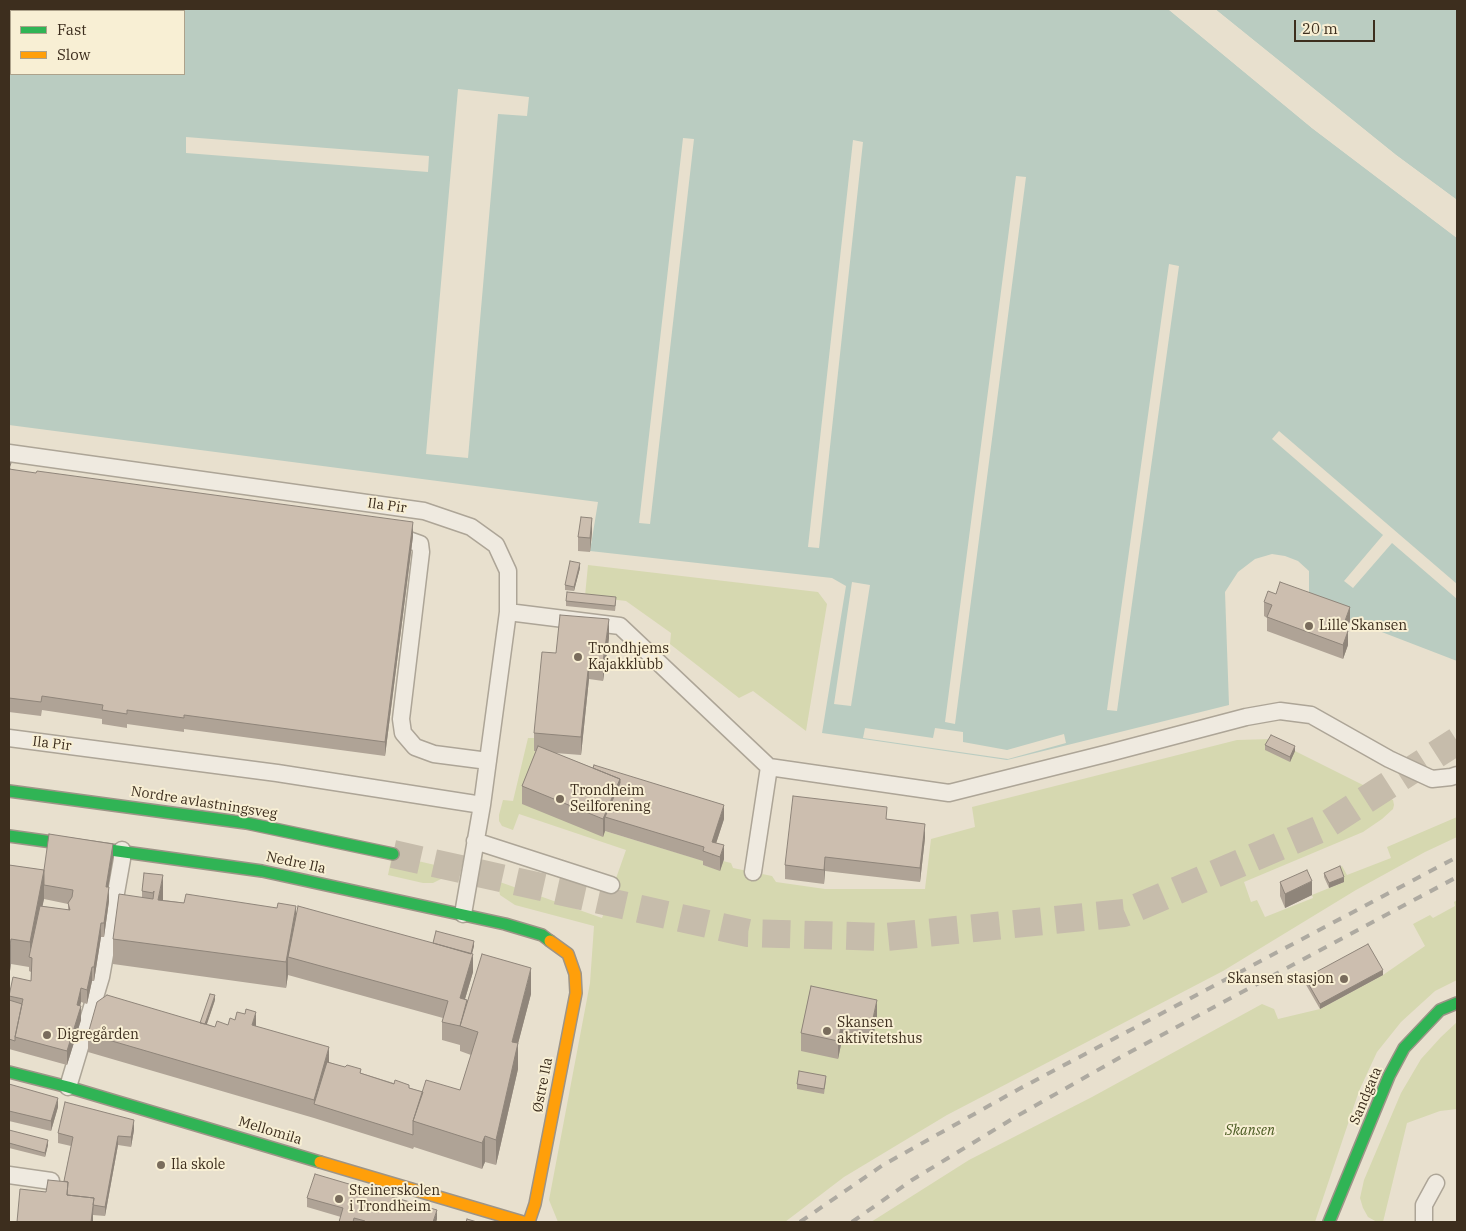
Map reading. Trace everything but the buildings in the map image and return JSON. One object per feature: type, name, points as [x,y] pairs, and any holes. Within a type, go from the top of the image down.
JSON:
[{"type":"main road","name":"Nordre avlastningsveg","points":[[9,791],[246,823],[393,854]]},
{"type":"main road","name":"Nedre Ila","points":[[9,836],[262,870],[463,914],[542,935],[568,954]]},
{"type":"main road","name":"Østre Ila","points":[[528,1222],[535,1204],[576,993],[575,974],[568,954]]},
{"type":"main road","name":"Sandgata","points":[[1329,1222],[1389,1076],[1404,1048],[1440,1010],[1457,1003]]},
{"type":"main road","name":"Mellomila","points":[[9,1072],[68,1087],[523,1222]]},
{"type":"lane","name":"Ila Pir","points":[[9,453],[424,511],[472,527],[496,545],[508,571],[508,612],[482,804],[463,914]]},
{"type":"lane","points":[[406,538],[420,544],[422,552],[401,719],[403,733],[415,747],[434,754],[488,761]]},
{"type":"lane","points":[[508,612],[620,626],[769,767],[949,793],[1246,717],[1280,711],[1311,715],[1389,759],[1432,779],[1457,775]]},
{"type":"lane","name":"Ila Pir","points":[[9,738],[277,773],[482,804]]},
{"type":"lane","points":[[753,872],[769,767]]},
{"type":"lane","points":[[475,841],[612,886]]},
{"type":"lane","points":[[68,1087],[101,977],[122,850]]},
{"type":"lane","points":[[9,1175],[51,1181]]},
{"type":"lane","points":[[1424,1222],[1424,1205],[1436,1183]]},
{"type":"green space","points":[[588,565],[818,592],[827,604],[806,731],[753,691],[739,698],[670,644],[671,633],[626,601],[585,596]]},
{"type":"green space","points":[[528,738],[535,738],[534,750],[539,751],[605,831],[704,861],[703,865],[720,870],[723,861],[731,863],[733,868],[772,876],[776,882],[825,889],[925,889],[931,839],[975,827],[972,807],[1237,740],[1271,739],[1393,800],[1394,805],[1393,809],[1382,819],[1363,832],[1244,882],[1251,902],[1257,900],[1265,917],[1313,898],[1312,895],[1344,882],[1338,868],[1342,866],[1347,875],[1391,858],[1387,847],[1457,817],[1457,837],[1425,852],[1356,890],[1223,971],[947,1115],[844,1177],[785,1222],[558,1222],[549,1200],[590,983],[594,926],[515,905],[500,895],[497,881],[602,918],[626,850],[519,814],[513,830],[502,826],[499,821],[499,815],[503,800],[513,801]]},
{"type":"green space","points":[[392,855],[448,868],[441,879],[433,883],[423,883],[388,875]]},
{"type":"green space","name":"Skansen","points":[[1457,900],[1457,980],[1435,991],[1401,1022],[1377,1052],[1359,1091],[1315,1222],[871,1222],[969,1160],[1092,1097],[1262,1004],[1274,1009],[1278,1019],[1320,1009],[1383,975],[1425,946],[1413,924],[1430,915],[1433,918],[1455,906],[1454,902]]},
{"type":"green space","points":[[1457,1022],[1457,1109],[1440,1111],[1407,1123],[1383,1222],[1377,1222],[1368,1217],[1363,1208],[1360,1198],[1364,1180],[1401,1093],[1421,1059]]},
{"type":"shaded area","points":[[9,9],[1168,9],[1312,128],[1457,238],[1457,661],[1309,604],[1309,571],[1298,561],[1272,554],[1255,559],[1238,572],[1225,592],[1229,705],[1007,760],[822,733],[846,586],[832,578],[590,551],[598,502],[9,425]]},
{"type":"shaded area","points":[[1215,9],[1457,9],[1457,200],[1396,155]]},
{"type":"pier","points":[[1168,9],[1172,9],[1313,126],[1457,235],[1457,238],[1312,128]]},
{"type":"pier","points":[[1212,9],[1215,9],[1396,155],[1457,200],[1457,203],[1394,157]]},
{"type":"pier","points":[[458,89],[529,97],[527,116],[498,114],[468,458],[426,454]]},
{"type":"pier","points":[[186,137],[429,156],[428,172],[186,153]]},
{"type":"pier","points":[[683,138],[694,139],[650,524],[639,523]]},
{"type":"pier","points":[[853,140],[863,142],[819,548],[808,547]]},
{"type":"pier","points":[[1016,176],[1026,177],[955,724],[945,722]]},
{"type":"pier","points":[[1169,264],[1179,266],[1117,711],[1107,710]]},
{"type":"pier","points":[[1279,431],[1457,584],[1457,599],[1392,543],[1353,588],[1344,581],[1383,535],[1272,439]]},
{"type":"pier","points":[[852,582],[870,585],[851,706],[834,704]]},
{"type":"pier","points":[[865,728],[933,738],[935,728],[963,732],[963,742],[1007,750],[1064,734],[1066,743],[1008,759],[863,738]]},
{"type":"tunnel","points":[[393,854],[748,933],[886,937],[1124,913],[1320,829],[1457,741]]},
{"type":"railway","points":[[800,1222],[883,1165],[1019,1089],[1457,857]]},
{"type":"railway","points":[[852,1222],[912,1180],[1017,1116],[1119,1058],[1457,877]]},
{"type":"traffic: fast","points":[[9,791],[246,823],[393,854]]},
{"type":"traffic: fast","points":[[9,836],[262,871],[505,924],[542,935],[550,941]]},
{"type":"traffic: fast","points":[[1329,1222],[1389,1076],[1404,1048],[1440,1010],[1457,1003]]},
{"type":"traffic: fast","points":[[9,1072],[68,1087],[320,1162]]},
{"type":"traffic: slow","points":[[529,1222],[535,1204],[576,993],[575,974],[568,954],[550,941]]},
{"type":"traffic: slow","points":[[320,1162],[523,1222]]},
{"type":"place","name":"Lille Skansen","points":[[1309,626]]},
{"type":"place","name":"Trondhjems Kajakklubb","points":[[578,657]]},
{"type":"place","name":"Trondheim Seilforening","points":[[560,799]]},
{"type":"place","name":"Skansen stasjon","points":[[1344,979]]},
{"type":"place","name":"Skansen aktivitetshus","points":[[827,1031]]},
{"type":"place","name":"Digregården","points":[[47,1035]]},
{"type":"place","name":"Ila skole","points":[[161,1165]]},
{"type":"place","name":"Steinerskolen i Trondheim","points":[[339,1199]]}]
